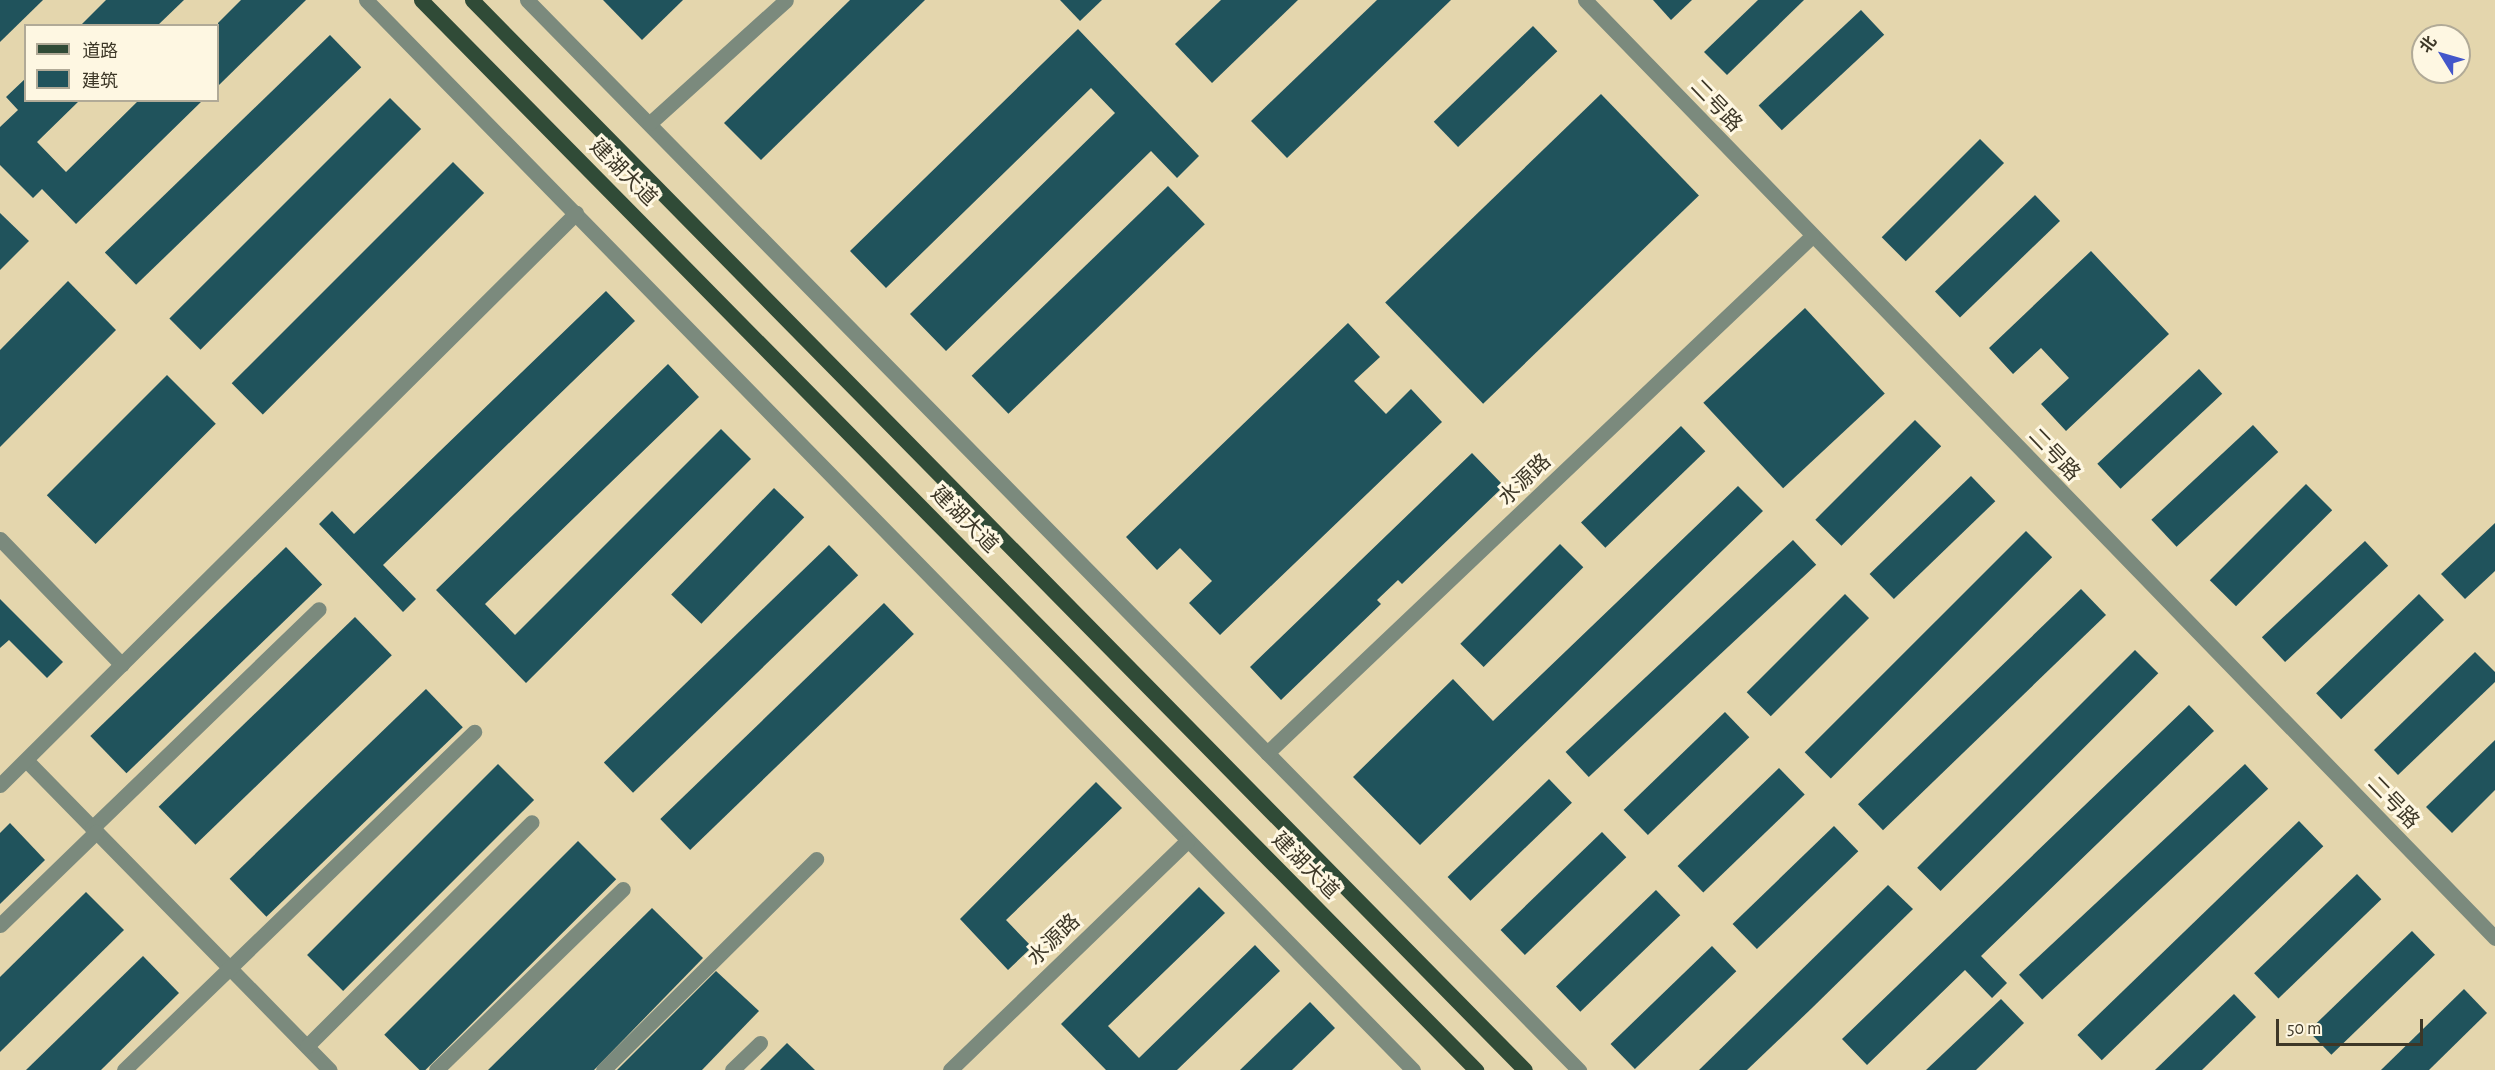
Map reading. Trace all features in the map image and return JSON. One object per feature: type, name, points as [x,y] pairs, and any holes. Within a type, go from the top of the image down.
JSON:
[{"type":"main road","name":"建湖大道","points":[[421,0],[1476,1070]]},
{"type":"main road","name":"建湖大道","points":[[472,0],[1525,1070]]},
{"type":"street","points":[[366,0],[1413,1070]]},
{"type":"street","points":[[527,0],[1579,1070]]},
{"type":"street","points":[[650,123],[786,0]]},
{"type":"street","name":"二号路","points":[[1585,0],[2495,938]]},
{"type":"street","points":[[0,785],[576,213]]},
{"type":"street","name":"水源路","points":[[1267,753],[1812,236]]},
{"type":"street","points":[[0,539],[122,665]]},
{"type":"street","points":[[0,925],[319,609]]},
{"type":"street","points":[[124,1070],[474,732]]},
{"type":"street","points":[[26,760],[330,1070]]},
{"type":"street","points":[[307,1046],[532,822]]},
{"type":"street","name":"水源路","points":[[950,1070],[1187,841]]},
{"type":"street","points":[[603,1070],[816,859]]},
{"type":"street","points":[[436,1070],[623,889]]},
{"type":"street","points":[[732,1070],[760,1043]]},
{"type":"building","points":[[0,0],[43,0],[0,42]]},
{"type":"building","points":[[106,0],[184,0],[159,24],[82,24]]},
{"type":"building","points":[[241,0],[306,0],[219,85],[218,23]]},
{"type":"building","points":[[603,0],[683,0],[642,40]]},
{"type":"building","points":[[850,0],[925,0],[761,160],[724,123]]},
{"type":"building","points":[[1060,0],[1102,0],[1080,21]]},
{"type":"building","points":[[1221,0],[1298,0],[1212,83],[1175,44]]},
{"type":"building","points":[[1377,0],[1451,0],[1287,158],[1251,121]]},
{"type":"building","points":[[1653,0],[1692,0],[1671,20]]},
{"type":"building","points":[[1758,0],[1804,0],[1727,75],[1704,52]]},
{"type":"building","points":[[1861,10],[1884,35],[1782,130],[1759,105]]},
{"type":"building","points":[[1533,26],[1557,51],[1458,147],[1434,122]]},
{"type":"building","points":[[1078,29],[1199,156],[1177,178],[1151,151],[946,351],[910,314],[1115,113],[1091,88],[886,288],[850,251]]},
{"type":"building","points":[[330,35],[361,67],[136,285],[105,252]]},
{"type":"building","points":[[24,80],[24,102],[78,102],[37,142],[66,172],[137,102],[201,102],[76,224],[42,189],[33,198],[0,165],[0,127],[18,110],[6,97]]},
{"type":"building","points":[[1601,94],[1699,195],[1483,404],[1385,302]]},
{"type":"building","points":[[390,98],[421,129],[200,350],[169,319]]},
{"type":"building","points":[[1980,139],[2004,163],[1906,261],[1882,237]]},
{"type":"building","points":[[453,162],[484,193],[263,414],[232,383]]},
{"type":"building","points":[[1168,186],[1205,224],[1008,414],[972,376]]},
{"type":"building","points":[[2035,195],[2060,221],[1960,317],[1935,292]]},
{"type":"building","points":[[0,213],[29,241],[0,270]]},
{"type":"building","points":[[2091,251],[2169,334],[2066,431],[2041,404],[2069,378],[2041,348],[2013,374],[1989,348]]},
{"type":"building","points":[[68,281],[116,330],[0,447],[0,350]]},
{"type":"building","points":[[606,291],[635,321],[383,565],[416,599],[403,612],[319,524],[332,511],[354,534]]},
{"type":"building","points":[[1805,308],[1885,394],[1783,488],[1703,403]]},
{"type":"building","points":[[1348,323],[1380,357],[1354,381],[1386,414],[1411,389],[1442,422],[1220,635],[1189,603],[1212,581],[1180,548],[1157,570],[1126,537]]},
{"type":"building","points":[[668,364],[699,397],[485,604],[515,635],[721,429],[751,459],[526,683],[436,590]]},
{"type":"building","points":[[2199,369],[2222,394],[2121,489],[2097,464]]},
{"type":"building","points":[[167,375],[216,424],[96,544],[47,495]]},
{"type":"building","points":[[1915,420],[1941,446],[1841,546],[1815,520]]},
{"type":"building","points":[[2253,425],[2278,452],[2177,547],[2151,520]]},
{"type":"building","points":[[1681,426],[1705,451],[1605,548],[1581,523]]},
{"type":"building","points":[[1472,453],[1504,486],[1402,584],[1398,580],[1377,600],[1381,604],[1281,700],[1250,667]]},
{"type":"building","points":[[1971,476],[1995,501],[1894,599],[1870,574]]},
{"type":"building","points":[[2306,484],[2332,510],[2236,606],[2210,580]]},
{"type":"building","points":[[1738,486],[1763,511],[1420,845],[1353,777],[1453,679],[1493,721]]},
{"type":"building","points":[[774,488],[804,517],[701,624],[671,594]]},
{"type":"building","points":[[2495,523],[2495,571],[2465,599],[2441,574]]},
{"type":"building","points":[[2026,531],[2052,557],[1831,778],[1805,752]]},
{"type":"building","points":[[1793,540],[1816,565],[1589,777],[1566,752]]},
{"type":"building","points":[[2365,541],[2388,566],[2285,662],[2262,637]]},
{"type":"building","points":[[1560,544],[1583,567],[1484,667],[1460,644]]},
{"type":"building","points":[[829,545],[858,575],[633,793],[604,762]]},
{"type":"building","points":[[286,547],[322,584],[126,773],[90,736]]},
{"type":"building","points":[[2081,589],[2106,615],[1883,830],[1858,804]]},
{"type":"building","points":[[1845,594],[1869,618],[1771,716],[1747,692]]},
{"type":"building","points":[[2419,594],[2444,620],[2341,719],[2316,693]]},
{"type":"building","points":[[0,599],[63,662],[47,678],[9,640],[0,648]]},
{"type":"building","points":[[884,603],[914,634],[690,850],[660,819]]},
{"type":"building","points":[[355,617],[392,655],[195,845],[159,807]]},
{"type":"building","points":[[2135,650],[2158,673],[1941,891],[1917,868]]},
{"type":"building","points":[[2475,652],[2495,672],[2495,682],[2398,775],[2374,750]]},
{"type":"building","points":[[426,689],[463,727],[266,917],[230,879]]},
{"type":"building","points":[[2189,705],[2214,731],[1981,956],[2007,983],[1992,998],[1965,970],[1867,1065],[1842,1039]]},
{"type":"building","points":[[1725,712],[1749,737],[1648,835],[1624,810]]},
{"type":"building","points":[[2495,740],[2495,790],[2452,833],[2426,807]]},
{"type":"building","points":[[498,764],[534,800],[343,991],[307,955]]},
{"type":"building","points":[[2245,764],[2268,789],[2042,1000],[2019,975]]},
{"type":"building","points":[[1779,768],[1805,795],[1703,893],[1678,866]]},
{"type":"building","points":[[1549,779],[1572,803],[1470,901],[1448,877]]},
{"type":"building","points":[[1096,782],[1122,808],[1006,920],[1032,947],[1008,970],[960,919]]},
{"type":"building","points":[[2299,821],[2323,846],[2102,1060],[2077,1035]]},
{"type":"building","points":[[10,823],[45,860],[0,904],[0,833]]},
{"type":"building","points":[[1834,826],[1858,851],[1757,949],[1733,924]]},
{"type":"building","points":[[1602,832],[1626,857],[1525,955],[1501,930]]},
{"type":"building","points":[[578,841],[616,879],[425,1070],[420,1070],[384,1035]]},
{"type":"building","points":[[2357,874],[2381,899],[2278,999],[2254,973]]},
{"type":"building","points":[[1888,885],[1913,909],[1812,1008],[1747,1070],[1699,1070]]},
{"type":"building","points":[[1199,887],[1225,913],[1108,1026],[1139,1058],[1255,945],[1280,971],[1177,1070],[1106,1070],[1061,1024]]},
{"type":"building","points":[[1656,890],[1680,915],[1580,1012],[1556,987]]},
{"type":"building","points":[[86,892],[124,930],[0,1052],[0,977]]},
{"type":"building","points":[[652,908],[703,958],[594,1070],[488,1070]]},
{"type":"building","points":[[2412,931],[2435,955],[2331,1055],[2308,1031]]},
{"type":"building","points":[[1712,946],[1736,971],[1635,1069],[1611,1044]]},
{"type":"building","points":[[143,956],[179,993],[101,1070],[26,1070]]},
{"type":"building","points":[[716,971],[759,1011],[702,1070],[617,1070]]},
{"type":"building","points":[[2464,989],[2487,1013],[2429,1070],[2381,1070]]},
{"type":"building","points":[[2234,994],[2256,1017],[2202,1070],[2155,1070]]},
{"type":"building","points":[[2001,999],[2024,1023],[1976,1070],[1926,1070]]},
{"type":"building","points":[[1310,1002],[1335,1028],[1292,1070],[1240,1070]]},
{"type":"building","points":[[787,1043],[815,1070],[760,1070]]}]
